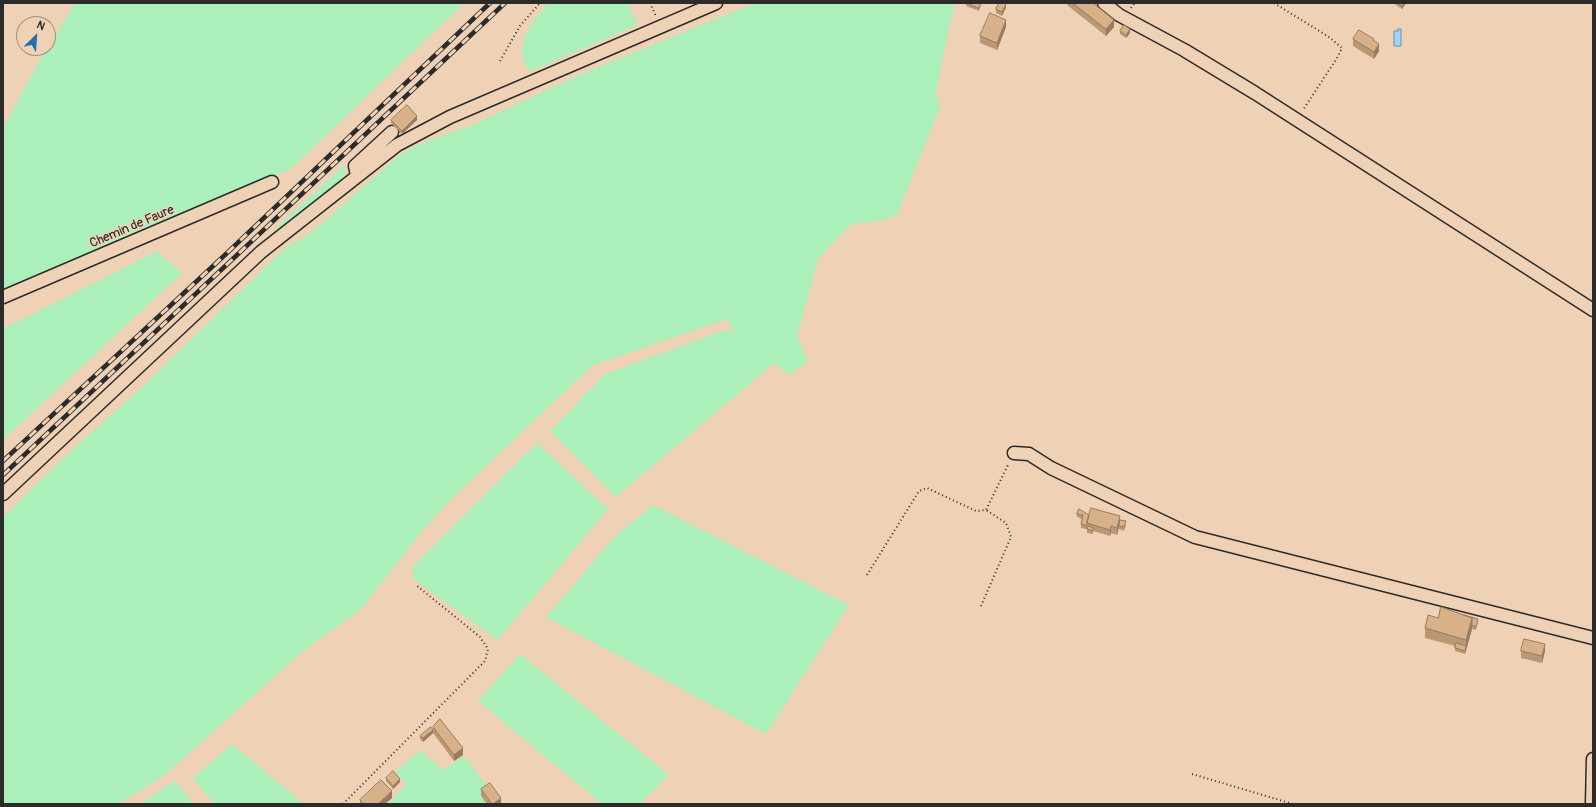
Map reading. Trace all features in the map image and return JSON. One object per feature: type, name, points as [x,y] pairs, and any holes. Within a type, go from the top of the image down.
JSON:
[{"type":"street","points":[[3,494],[261,252],[357,175],[397,146],[450,117],[716,3]]},
{"type":"street","points":[[1104,3],[1119,15],[1184,50],[1297,120],[1593,310]]},
{"type":"street","points":[[357,175],[355,166],[392,132]]},
{"type":"street","name":"Chemin de Faure","points":[[3,296],[272,182]]},
{"type":"street","points":[[1014,453],[1029,454],[1051,468],[1195,536],[1593,638]]},
{"type":"street","points":[[1592,804],[1593,759]]},
{"type":"path","points":[[500,61],[520,26],[540,3]]},
{"type":"path","points":[[1274,3],[1329,37],[1342,48],[1297,120]]},
{"type":"path","points":[[986,510],[1014,453]]},
{"type":"path","points":[[867,575],[919,491],[927,488],[976,511],[986,510],[1006,523],[1012,537],[981,606]]},
{"type":"path","points":[[343,804],[485,662],[488,649],[480,637],[416,585]]},
{"type":"path","points":[[1192,774],[1293,804]]},
{"type":"green space","points":[[75,3],[464,3],[292,168],[3,290],[3,128],[42,56],[56,56],[56,35]]},
{"type":"green space","points":[[548,3],[628,3],[637,25],[529,72],[523,58],[523,43],[533,21]]},
{"type":"green space","points":[[755,3],[954,4],[936,92],[940,107],[897,215],[879,221],[851,224],[818,259],[797,337],[808,361],[789,375],[774,363],[616,497],[550,431],[605,374],[725,330],[734,333],[727,319],[593,365],[452,498],[423,530],[361,609],[303,651],[165,775],[118,804],[3,804],[3,517],[75,447],[139,390],[286,247],[304,237],[321,224],[399,155],[419,144],[472,125],[579,75]]},
{"type":"green space","points":[[345,164],[344,176],[340,183],[311,207],[271,233]]},
{"type":"green space","points":[[157,251],[182,273],[3,440],[3,329]]},
{"type":"green space","points":[[537,443],[608,509],[498,640],[413,579],[413,566]]},
{"type":"green space","points":[[653,505],[849,605],[766,734],[546,617],[616,535]]},
{"type":"green space","points":[[520,654],[669,775],[640,804],[602,804],[478,701]]},
{"type":"green space","points":[[232,744],[304,804],[214,804],[193,778]]},
{"type":"green space","points":[[420,750],[443,770],[464,756],[501,804],[388,804],[406,784],[395,772]]},
{"type":"green space","points":[[175,780],[193,804],[140,804]]},
{"type":"water","points":[[1398,29],[1401,29],[1401,46],[1394,46],[1394,31],[1398,31]]},
{"type":"building","points":[[967,3],[981,3],[979,8]]},
{"type":"building","points":[[999,3],[1006,4],[1002,12],[996,9]]},
{"type":"building","points":[[1073,3],[1093,3],[1114,20],[1106,29]]},
{"type":"building","points":[[990,13],[1006,20],[997,43],[980,36]]},
{"type":"building","points":[[1124,25],[1130,29],[1126,35],[1120,31]]},
{"type":"building","points":[[1359,30],[1374,39],[1373,40],[1379,44],[1374,52],[1353,39]]},
{"type":"building","points":[[407,105],[417,116],[402,131],[391,120]]},
{"type":"building","points":[[1091,508],[1120,516],[1117,528],[1111,526],[1110,530],[1087,523]]},
{"type":"building","points":[[1079,509],[1089,515],[1087,526],[1081,524],[1083,515],[1077,514]]},
{"type":"building","points":[[1120,520],[1126,521],[1124,527],[1119,526]]},
{"type":"building","points":[[1089,526],[1093,528],[1093,531],[1087,529]]},
{"type":"building","points":[[1441,607],[1472,618],[1466,640],[1425,628],[1428,615],[1438,618]]},
{"type":"building","points":[[1464,615],[1478,619],[1476,627],[1472,625],[1472,618]]},
{"type":"building","points":[[1524,639],[1545,644],[1542,656],[1521,651]]},
{"type":"building","points":[[1456,643],[1466,646],[1465,651],[1455,648]]},
{"type":"building","points":[[440,719],[463,748],[454,755],[433,727]]},
{"type":"building","points":[[431,727],[433,730],[423,738],[420,736]]},
{"type":"building","points":[[393,771],[400,779],[393,786],[386,778]]},
{"type":"building","points":[[381,780],[392,791],[378,804],[363,804],[360,800]]},
{"type":"building","points":[[490,783],[501,798],[493,804],[481,789]]},
{"type":"railway","points":[[3,461],[227,253],[490,3]]},
{"type":"railway","points":[[3,475],[505,3]]}]
